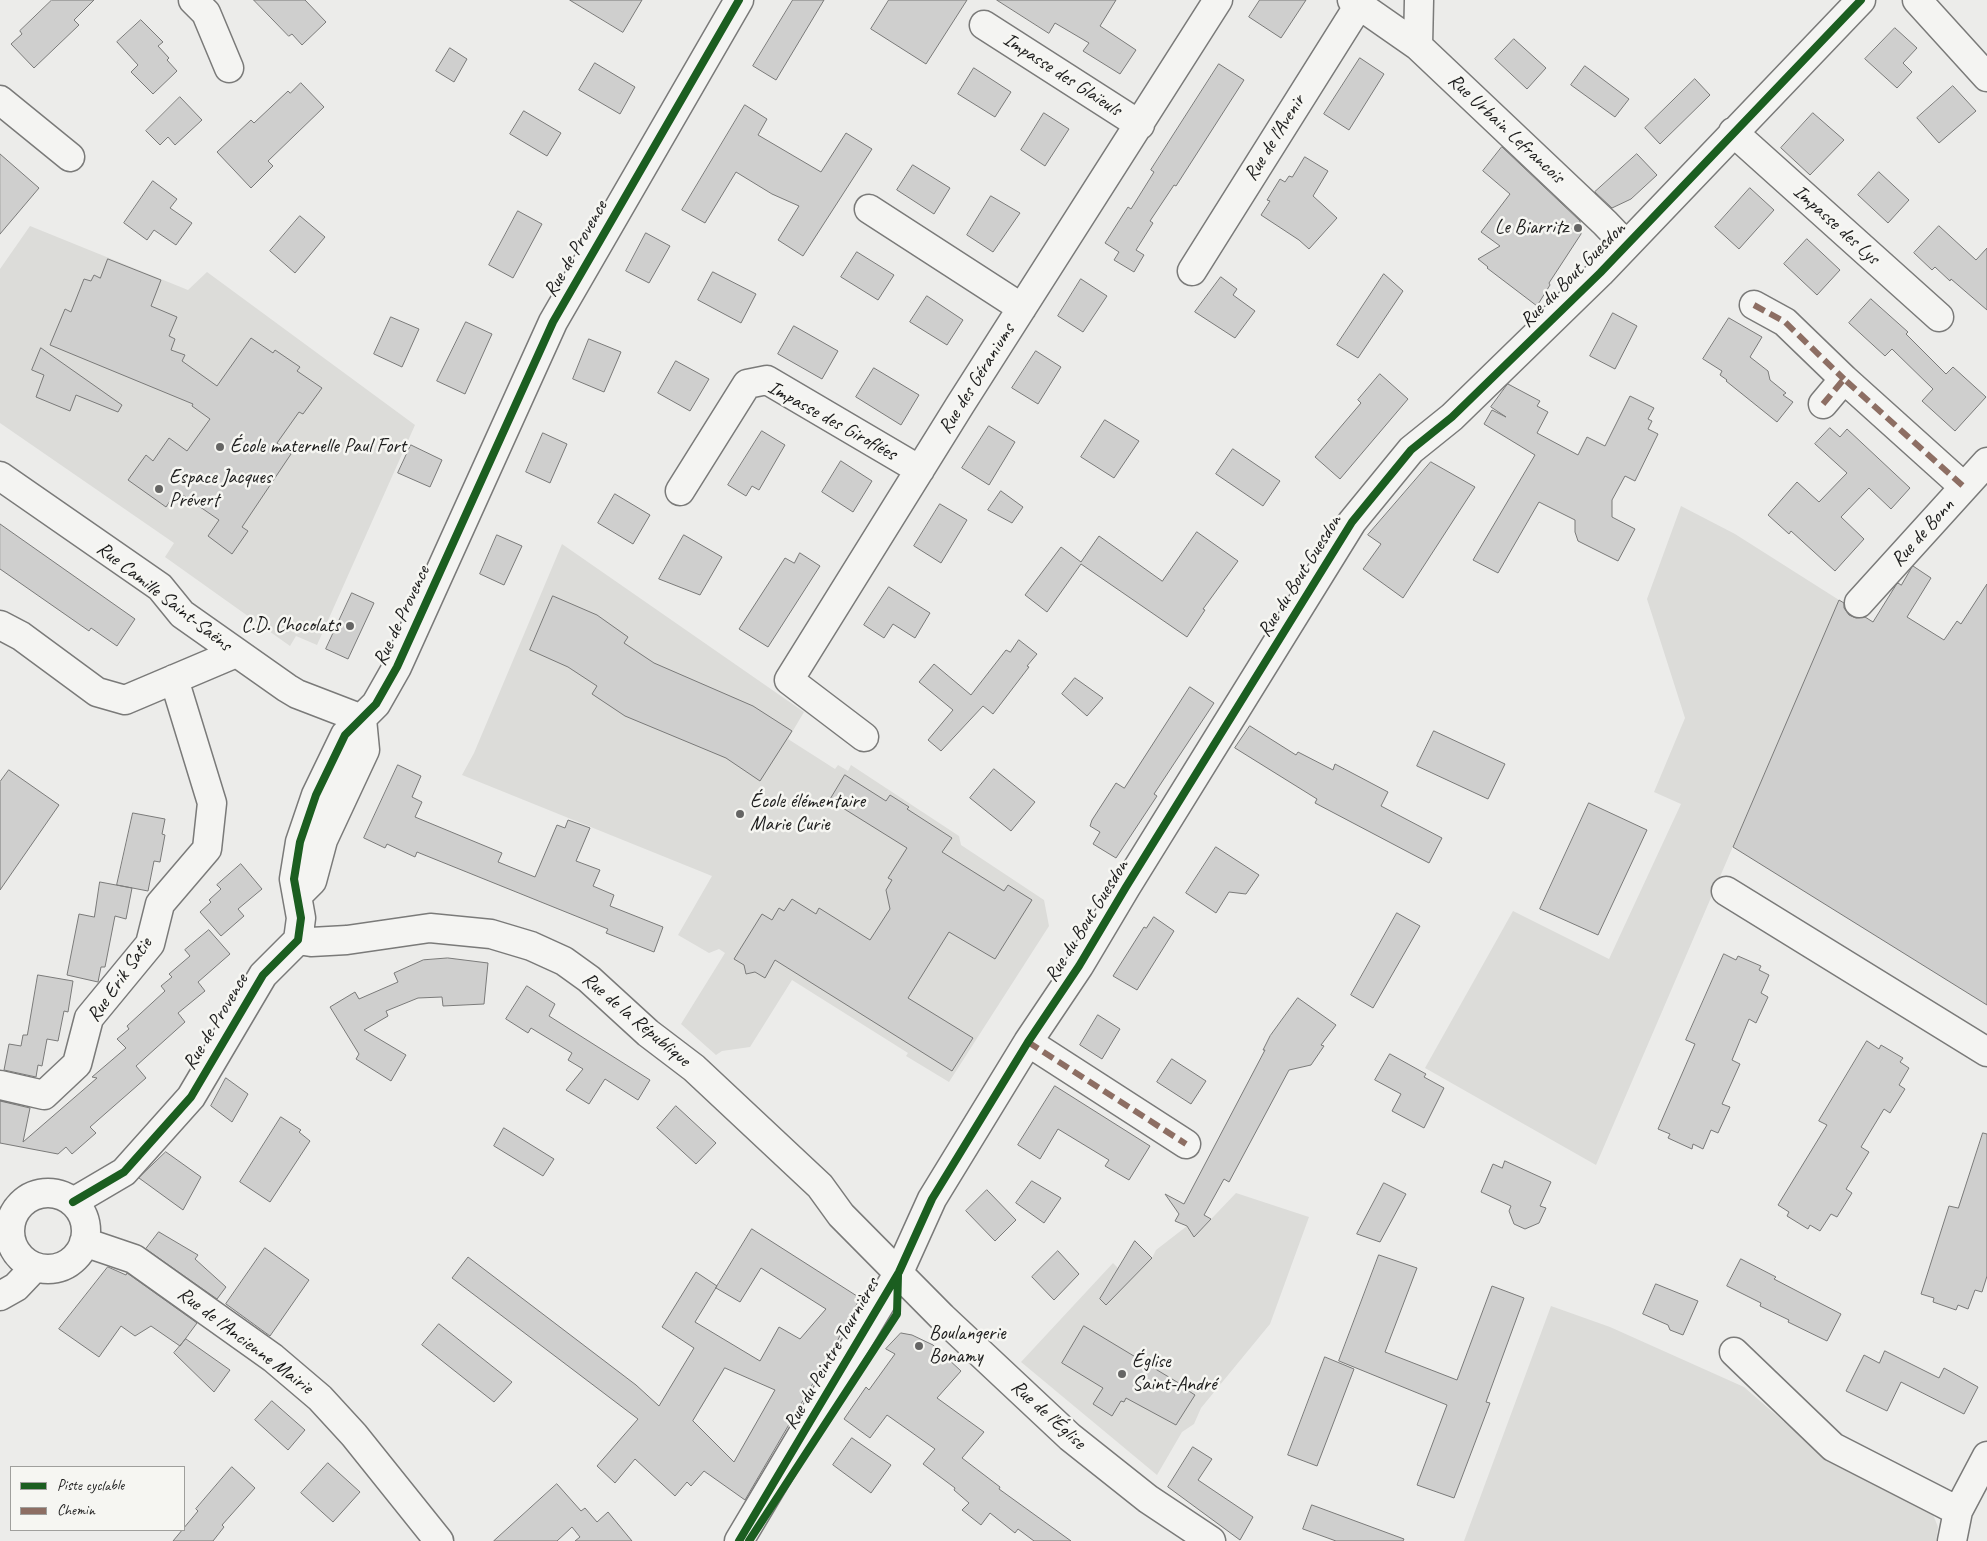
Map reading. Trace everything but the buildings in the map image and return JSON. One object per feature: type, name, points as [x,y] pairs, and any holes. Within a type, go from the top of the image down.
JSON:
[{"type":"street","points":[[193,0],[206,13],[230,68]]},
{"type":"street","name":"Rue de Provence","points":[[362,719],[376,704],[397,667],[553,322],[739,0]]},
{"type":"street","name":"Rue des Géraniums","points":[[864,737],[789,680],[1218,0]]},
{"type":"street","points":[[1418,46],[1419,0]]},
{"type":"street","name":"Rue du Bout Guesdon","points":[[899,1272],[932,1199],[1028,1042],[1080,966],[1126,887],[1352,522],[1411,450],[1452,417],[1626,245],[1861,0]]},
{"type":"street","points":[[1917,0],[1987,77]]},
{"type":"street","name":"Rue de l'Avenir","points":[[1192,272],[1356,2],[1418,46]]},
{"type":"street","name":"Impasse des Glaïeuls","points":[[984,25],[1140,125]]},
{"type":"street","name":"Rue Urbain Lefrancois","points":[[1418,46],[1626,245]]},
{"type":"street","points":[[0,100],[70,157]]},
{"type":"street","name":"Impasse des Lys","points":[[1733,132],[1939,317]]},
{"type":"street","points":[[869,209],[1022,308]]},
{"type":"street","points":[[1754,305],[1785,322],[1844,379],[1964,487]]},
{"type":"street","points":[[1823,404],[1844,379]]},
{"type":"street","name":"Impasse des Giroflées","points":[[680,491],[747,384],[767,380],[920,470]]},
{"type":"street","name":"Rue de Bonn","points":[[1859,603],[1987,462]]},
{"type":"street","name":"Rue Camille Saint-Saëns","points":[[0,476],[160,587],[182,614],[297,694],[362,719]]},
{"type":"street","points":[[0,625],[21,636],[98,692],[125,700],[236,653]]},
{"type":"street","name":"Rue Erik Satie","points":[[0,1085],[44,1095],[77,1064],[89,1018],[150,944],[160,904],[207,849],[212,803],[174,679]]},
{"type":"street","points":[[298,940],[301,918],[298,895],[312,880],[323,840],[365,750],[362,719]]},
{"type":"street","points":[[1726,891],[1987,1052]]},
{"type":"street","name":"Rue de la République","points":[[298,940],[311,942],[347,940],[430,928],[491,934],[531,946],[564,961],[589,979],[648,1033],[694,1068],[820,1186],[841,1215],[899,1272]]},
{"type":"street","name":"Rue de Provence","points":[[73,1202],[124,1172],[191,1098],[263,975],[298,940]]},
{"type":"street","points":[[1028,1042],[1186,1144]]},
{"type":"street","points":[[52,1192],[73,1202],[80,1210],[85,1221],[84,1242],[78,1253],[64,1264],[47,1269],[35,1267],[24,1261],[13,1245],[6,1210],[40,1193],[52,1192]]},
{"type":"street","name":"Rue de l'Ancienne Mairie","points":[[84,1242],[134,1259],[280,1364],[320,1398],[359,1440],[439,1541]]},
{"type":"street","points":[[0,1296],[16,1287],[35,1267]]},
{"type":"street","name":"Rue du Peintre Tournières","points":[[739,1541],[899,1272]]},
{"type":"street","name":"Rue de l'Église","points":[[899,1272],[942,1317],[1070,1437],[1148,1499],[1211,1541]]},
{"type":"street","points":[[1734,1352],[1833,1447],[1958,1511]]},
{"type":"street","points":[[1952,1541],[1958,1511],[1987,1456]]},
{"type":"shaded area","name":"École maternelle Paul Fort","points":[[30,226],[188,290],[207,272],[415,425],[317,645],[296,636],[290,646],[165,557],[174,543],[0,423],[0,269]]},
{"type":"shaded area","points":[[1681,506],[1735,534],[1839,600],[1596,1165],[1425,1068],[1513,911],[1609,959],[1681,804],[1654,792],[1685,718],[1647,599]]},
{"type":"shaded area","name":"École élémentaire Marie Curie","points":[[562,544],[804,712],[788,739],[835,769],[838,765],[848,771],[851,765],[959,836],[961,845],[1044,900],[1049,926],[949,1082],[906,1056],[908,1053],[792,980],[750,1047],[722,1051],[716,1055],[681,1024],[725,953],[719,949],[709,953],[678,935],[712,876],[462,775],[474,753]]},
{"type":"shaded area","points":[[1236,1193],[1309,1217],[1270,1324],[1201,1408],[1194,1424],[1182,1432],[1157,1475],[1021,1362],[1113,1263],[1130,1280],[1152,1258],[1156,1250],[1187,1226],[1194,1237]]},
{"type":"shaded area","points":[[1551,1306],[1610,1327],[1744,1387],[1830,1462],[1932,1512],[1938,1527],[1936,1541],[1464,1541]]},
{"type":"marked path","points":[[1754,305],[1785,322],[1844,379]]},
{"type":"marked path","points":[[1823,404],[1844,379],[1964,487]]},
{"type":"marked path","points":[[1028,1042],[1186,1144]]},
{"type":"cycle path","points":[[73,1202],[124,1172],[191,1097],[263,975],[298,940],[301,918],[294,879],[300,842],[316,795],[345,735],[376,704],[397,667],[553,322],[739,0]]},
{"type":"cycle path","points":[[739,1541],[899,1272],[932,1199],[1028,1042],[1079,966],[1352,522],[1411,450],[1452,417],[1600,273],[1861,0]]},
{"type":"cycle path","points":[[749,1541],[897,1314],[898,1275]]},
{"type":"place","name":"Le Biarritz","points":[[1578,228]]},
{"type":"place","name":"École maternelle Paul Fort","points":[[220,447]]},
{"type":"place","name":"Espace Jacques Prévert","points":[[159,489]]},
{"type":"place","name":"C.D. Chocolats","points":[[350,626]]},
{"type":"place","name":"École élémentaire Marie Curie","points":[[740,814]]},
{"type":"place","name":"Boulangerie Bonamy","points":[[919,1346]]},
{"type":"place","name":"Église Saint-André","points":[[1122,1374]]}]
